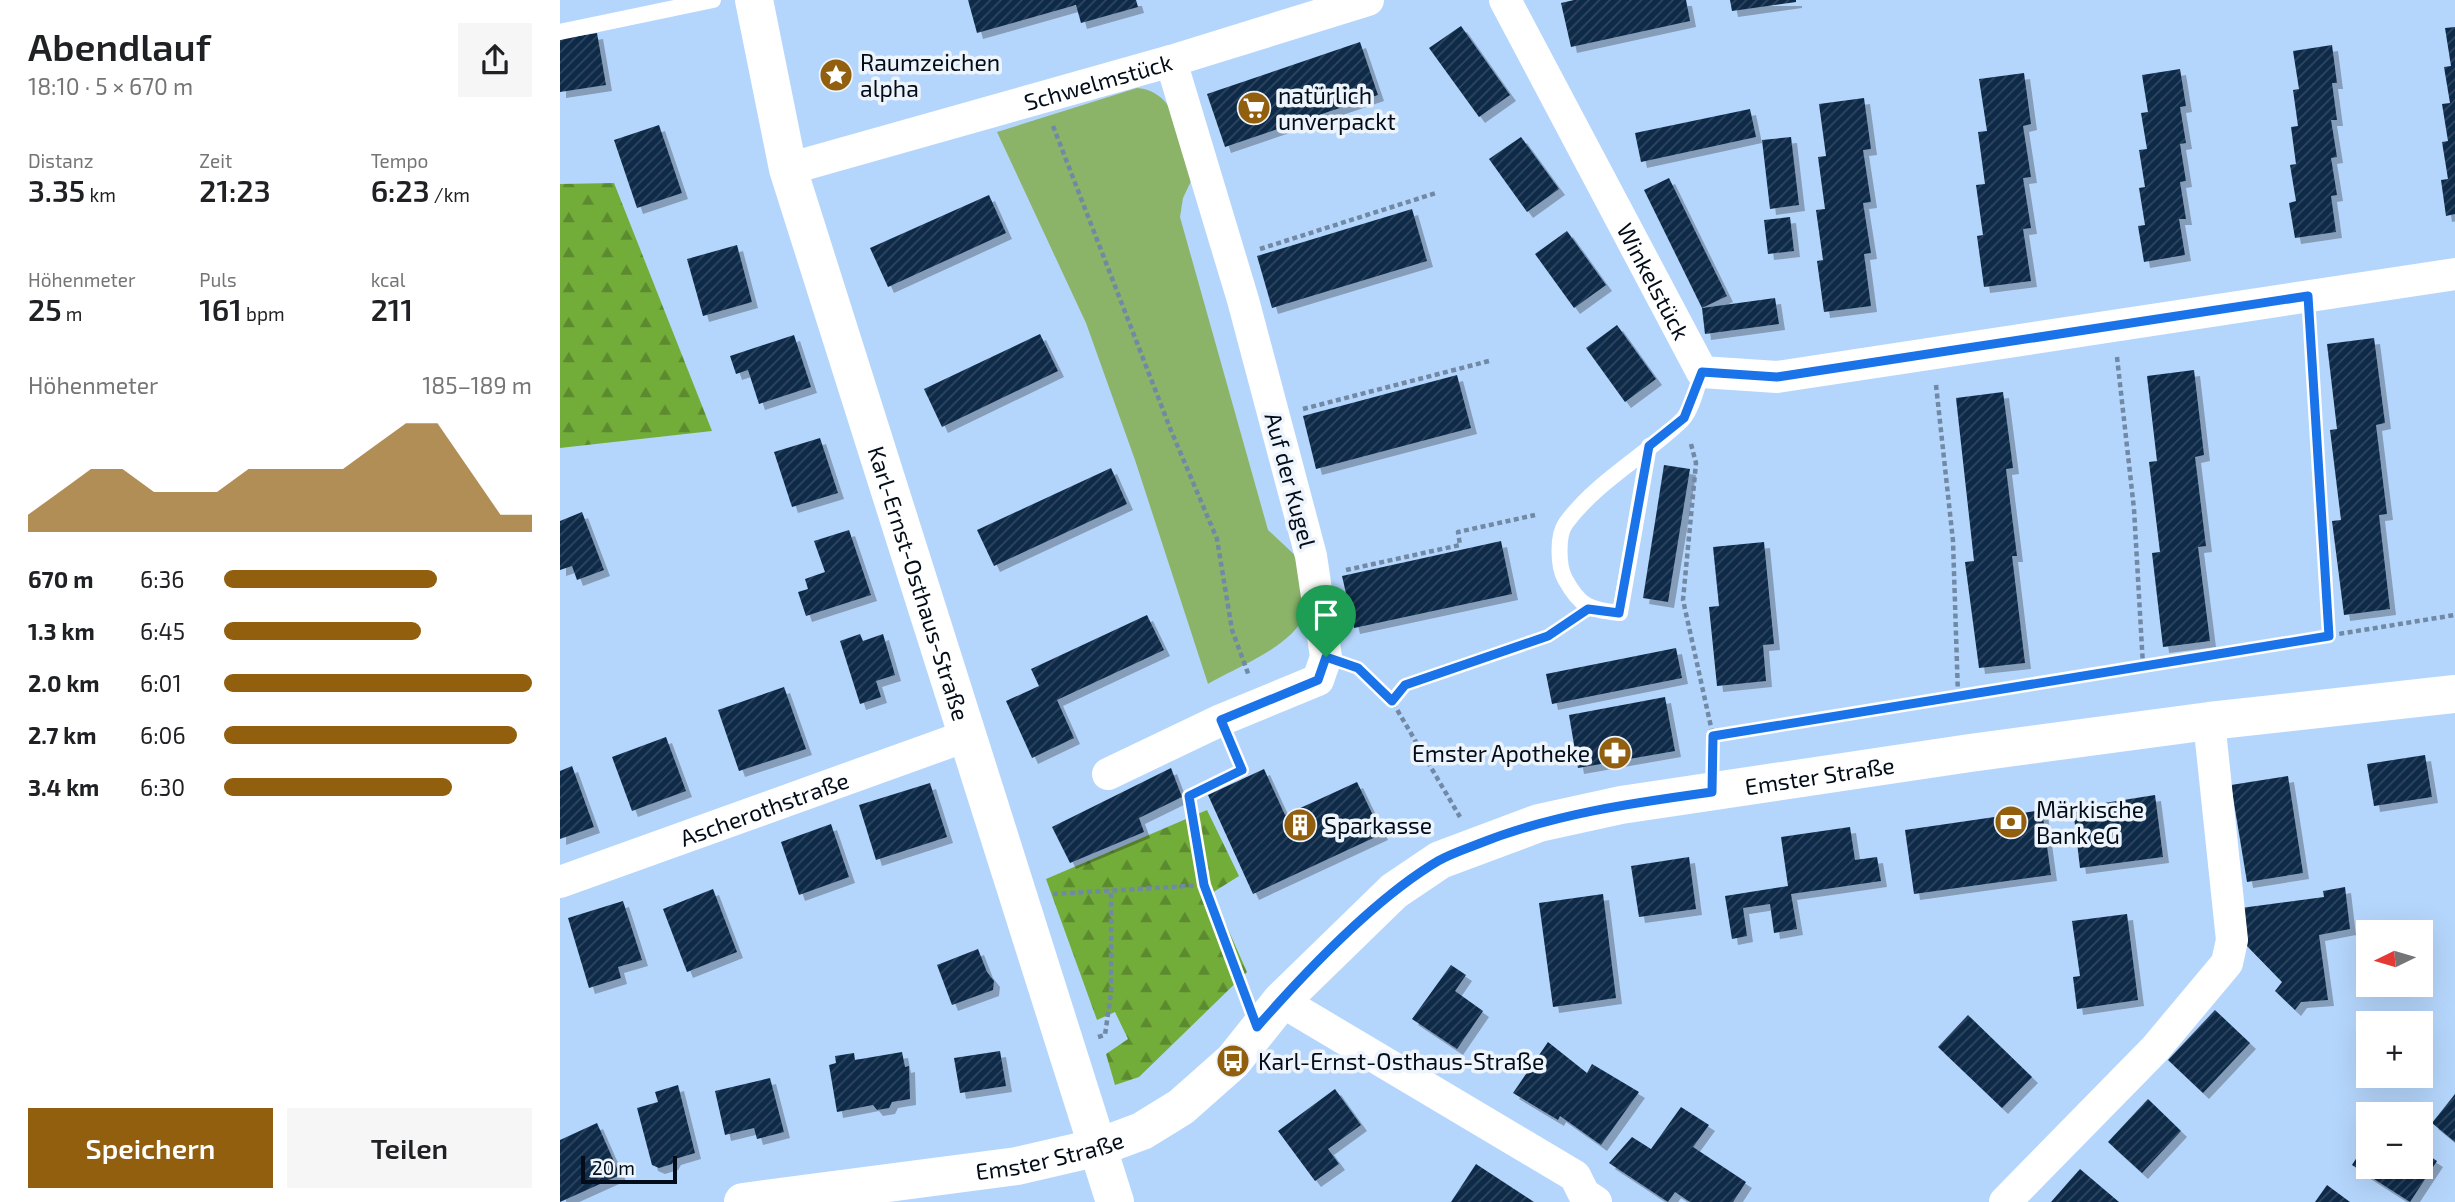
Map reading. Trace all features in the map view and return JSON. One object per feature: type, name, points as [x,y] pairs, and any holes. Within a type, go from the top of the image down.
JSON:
[{"type":"street","name":"Karl-Ernst-Osthaus-Straße","points":[[754,0],[788,169],[1115,1202]]},
{"type":"street","name":"Schwelmstück","points":[[788,169],[923,128],[1171,61],[1368,0]]},
{"type":"street","name":"Winkelstück","points":[[1505,0],[1702,372]]},
{"type":"street","name":"Auf der Kugel","points":[[1171,61],[1275,417],[1316,577],[1326,657]]},
{"type":"street","points":[[1702,372],[1777,377],[2455,274]]},
{"type":"street","points":[[1108,774],[1221,720],[1318,680],[1326,657]]},
{"type":"street","name":"Emster Straße","points":[[756,1200],[1017,1166],[1098,1147],[1142,1131],[1181,1107],[1233,1061],[1269,1014],[1394,891],[1440,860],[1539,823],[1621,805],[2209,721],[2455,694]]},
{"type":"street","points":[[2005,1202],[2155,1049],[2227,963],[2232,940],[2209,721]]},
{"type":"street","name":"Ascherothstraße","points":[[560,882],[969,735]]},
{"type":"street","points":[[1269,1014],[1575,1176],[1584,1194],[1595,1202]]},
{"type":"lane","points":[[560,32],[713,0]]},
{"type":"lane","points":[[1649,446],[1619,613],[1588,609],[1576,597],[1563,576],[1560,540],[1564,524],[1617,472],[1649,446],[1684,418],[1702,372]]},
{"type":"path","points":[[1043,97],[1170,428],[1217,539],[1232,630],[1258,704]]},
{"type":"path","points":[[1230,258],[1436,193]]},
{"type":"path","points":[[2308,296],[2329,636]]},
{"type":"path","points":[[2113,325],[2134,509],[2143,666]]},
{"type":"path","points":[[1933,352],[1952,541],[1958,696]]},
{"type":"path","points":[[1275,417],[1489,361]]},
{"type":"path","points":[[1684,418],[1696,463],[1683,600],[1713,736],[1712,792]]},
{"type":"path","points":[[1316,577],[1460,545],[1458,532],[1535,515]]},
{"type":"path","points":[[1392,701],[1405,685],[1548,636],[1588,609]]},
{"type":"path","points":[[1713,736],[2455,615]]},
{"type":"path","points":[[1326,657],[1358,668],[1392,701],[1476,845]]},
{"type":"path","points":[[1221,720],[1242,770],[1189,796],[1204,885],[1269,1014]]},
{"type":"path","points":[[1059,892],[1204,885]]},
{"type":"path","points":[[1109,1010],[1111,889]]},
{"type":"green space","points":[[1137,88],[1151,91],[1162,98],[1170,108],[1182,134],[1194,175],[1183,198],[1180,217],[1268,530],[1299,559],[1304,590],[1305,608],[1302,620],[1293,632],[1266,653],[1208,684],[1135,460],[1086,323],[997,132]]},
{"type":"green space","points":[[614,183],[712,431],[560,448],[560,184]]},
{"type":"green space","points":[[1207,810],[1239,876],[1212,893],[1247,972],[1139,1077],[1115,1085],[1106,1054],[1128,1039],[1115,1012],[1097,1020],[1046,879]]},
{"type":"building","points":[[968,0],[1136,0],[1138,7],[1081,23],[1076,5],[977,33]]},
{"type":"building","points":[[1574,0],[1686,0],[1690,21],[1571,47],[1561,3]]},
{"type":"building","points":[[1730,0],[1796,0],[1796,2],[1732,11]]},
{"type":"building","points":[[1461,26],[1510,95],[1479,117],[1429,48]]},
{"type":"building","points":[[2455,27],[2455,214],[2446,216],[2441,180],[2448,179],[2442,142],[2448,141],[2442,104],[2450,103],[2444,67],[2451,66],[2445,28]]},
{"type":"building","points":[[597,33],[606,85],[560,92],[560,39]]},
{"type":"building","points":[[1360,42],[1378,95],[1225,147],[1207,94]]},
{"type":"building","points":[[2332,45],[2337,83],[2332,83],[2337,120],[2331,120],[2337,157],[2331,158],[2337,195],[2331,196],[2336,232],[2295,238],[2289,203],[2296,201],[2290,165],[2296,164],[2291,127],[2298,126],[2293,90],[2299,89],[2293,51]]},
{"type":"building","points":[[2180,69],[2186,106],[2180,107],[2186,143],[2180,144],[2186,181],[2180,182],[2186,219],[2179,219],[2185,255],[2144,262],[2138,226],[2145,225],[2139,188],[2145,187],[2139,150],[2147,149],[2141,113],[2148,112],[2142,75]]},
{"type":"building","points":[[2024,73],[2031,124],[2023,126],[2031,177],[2023,178],[2031,228],[2023,229],[2031,281],[1984,287],[1977,236],[1983,235],[1976,185],[1985,184],[1978,132],[1987,131],[1979,79]]},
{"type":"building","points":[[1864,98],[1871,149],[1863,150],[1871,202],[1863,203],[1871,253],[1864,254],[1871,306],[1824,312],[1817,261],[1823,260],[1816,210],[1825,209],[1818,157],[1826,156],[1819,104]]},
{"type":"building","points":[[1750,109],[1756,137],[1641,162],[1635,133]]},
{"type":"building","points":[[659,125],[682,193],[637,208],[614,140]]},
{"type":"building","points":[[1521,137],[1559,189],[1527,212],[1489,159]]},
{"type":"building","points":[[1791,137],[1799,205],[1770,209],[1762,140]]},
{"type":"building","points":[[1669,178],[1727,296],[1702,308],[1644,190]]},
{"type":"building","points":[[989,195],[1006,233],[888,287],[870,248]]},
{"type":"building","points":[[1412,209],[1427,261],[1272,308],[1257,256]]},
{"type":"building","points":[[1790,217],[1794,251],[1768,254],[1764,220]]},
{"type":"building","points":[[1567,231],[1606,285],[1574,308],[1535,254]]},
{"type":"building","points":[[737,245],[752,302],[703,316],[687,259]]},
{"type":"building","points":[[1775,298],[1779,324],[1705,334],[1702,308]]},
{"type":"building","points":[[1617,325],[1656,379],[1625,402],[1586,348]]},
{"type":"building","points":[[1040,334],[1058,371],[942,427],[924,389]]},
{"type":"building","points":[[794,335],[811,387],[759,404],[748,370],[736,374],[730,356]]},
{"type":"building","points":[[2374,338],[2385,423],[2376,425],[2387,514],[2379,515],[2390,609],[2344,615],[2332,521],[2341,520],[2330,430],[2337,429],[2327,344]]},
{"type":"building","points":[[2194,370],[2204,455],[2195,457],[2206,546],[2198,547],[2210,641],[2163,647],[2152,553],[2160,552],[2149,462],[2157,461],[2147,376]]},
{"type":"building","points":[[1457,375],[1471,428],[1316,469],[1303,416]]},
{"type":"building","points":[[2003,392],[2013,468],[2006,469],[2017,556],[2012,556],[2025,663],[1979,668],[1965,562],[1974,561],[1956,398]]},
{"type":"building","points":[[820,438],[838,493],[792,507],[774,452]]},
{"type":"building","points":[[1664,465],[1690,469],[1668,602],[1643,598]]},
{"type":"building","points":[[1111,468],[1127,504],[994,566],[977,530]]},
{"type":"building","points":[[582,512],[604,570],[577,580],[572,566],[560,570],[560,521]]},
{"type":"building","points":[[849,530],[871,595],[806,616],[798,592],[808,589],[805,579],[825,572],[814,541]]},
{"type":"building","points":[[1501,541],[1512,594],[1354,628],[1342,576]]},
{"type":"building","points":[[1764,542],[1774,644],[1763,645],[1766,681],[1717,686],[1709,607],[1719,606],[1713,547]]},
{"type":"building","points":[[1147,615],[1164,650],[1057,700],[1074,738],[1032,758],[1006,701],[1039,686],[1031,669]]},
{"type":"building","points":[[860,634],[863,641],[883,634],[895,675],[876,681],[881,697],[860,704],[840,641]]},
{"type":"building","points":[[1676,648],[1682,678],[1552,704],[1546,674]]},
{"type":"building","points":[[784,687],[806,749],[739,771],[718,710]]},
{"type":"building","points":[[1665,697],[1675,751],[1578,768],[1569,715]]},
{"type":"building","points":[[666,737],[686,791],[632,811],[612,757]]},
{"type":"building","points":[[2425,755],[2432,797],[2374,806],[2367,764]]},
{"type":"building","points":[[572,766],[594,827],[560,839],[560,771]]},
{"type":"building","points":[[1171,768],[1182,797],[1139,818],[1144,832],[1070,863],[1052,827]]},
{"type":"building","name":"Sparkasse","points":[[1264,769],[1285,815],[1357,782],[1382,834],[1253,894],[1208,795]]},
{"type":"building","points":[[2288,776],[2303,873],[2247,882],[2231,785]]},
{"type":"building","points":[[930,783],[947,837],[876,860],[859,805]]},
{"type":"building","points":[[2155,795],[2163,857],[2080,868],[2073,808]]},
{"type":"building","points":[[2042,810],[2051,875],[1914,894],[1905,830]]},
{"type":"building","points":[[831,824],[849,877],[799,895],[781,842]]},
{"type":"building","points":[[1850,827],[1855,860],[1877,857],[1881,881],[1791,894],[1797,929],[1774,933],[1770,904],[1743,908],[1747,936],[1732,939],[1725,896],[1788,886],[1781,837]]},
{"type":"building","points":[[1689,857],[1696,909],[1639,917],[1631,866]]},
{"type":"building","points":[[2345,887],[2350,929],[2319,935],[2328,1000],[2301,1002],[2295,1010],[2275,991],[2282,982],[2246,945],[2241,908],[2324,897],[2323,891]]},
{"type":"building","points":[[713,889],[737,952],[687,972],[663,909]]},
{"type":"building","points":[[1603,894],[1616,998],[1553,1007],[1539,903]]},
{"type":"building","points":[[623,901],[642,960],[618,967],[621,978],[589,988],[568,918]]},
{"type":"building","points":[[2127,914],[2138,1000],[2077,1009],[2073,977],[2080,976],[2072,921]]},
{"type":"building","points":[[978,949],[987,972],[994,981],[993,990],[952,1005],[937,965]]},
{"type":"building","points":[[1451,965],[1466,975],[1455,991],[1483,1011],[1457,1049],[1412,1019]]},
{"type":"building","points":[[2215,1010],[2250,1043],[2203,1093],[2168,1060]]},
{"type":"building","points":[[1968,1015],[2032,1077],[2002,1108],[1938,1047]]},
{"type":"building","points":[[1548,1042],[1587,1073],[1592,1064],[1639,1092],[1601,1145],[1560,1116],[1558,1120],[1513,1093]]},
{"type":"building","points":[[1000,1051],[1006,1086],[960,1093],[954,1058]]},
{"type":"building","points":[[902,1052],[905,1067],[909,1066],[910,1099],[892,1102],[889,1108],[877,1110],[873,1105],[837,1112],[829,1065],[836,1063],[835,1056],[854,1053],[855,1060]]},
{"type":"building","points":[[770,1078],[784,1132],[757,1139],[754,1128],[725,1135],[715,1091]]},
{"type":"building","points":[[678,1085],[695,1153],[675,1159],[672,1164],[659,1168],[652,1165],[637,1108],[658,1102],[655,1092]]},
{"type":"building","points":[[1335,1089],[1361,1125],[1328,1149],[1339,1164],[1315,1181],[1278,1131]]},
{"type":"building","points":[[2455,1094],[2455,1142],[2433,1122]]},
{"type":"building","points":[[2148,1099],[2181,1131],[2142,1173],[2108,1142]]},
{"type":"building","points":[[1681,1107],[1709,1125],[1693,1147],[1746,1182],[1733,1202],[1690,1202],[1675,1192],[1668,1202],[1609,1163],[1632,1137],[1651,1149]]},
{"type":"building","points":[[597,1123],[620,1175],[560,1202],[560,1140]]},
{"type":"building","points":[[1476,1164],[1534,1202],[1451,1202]]},
{"type":"building","points":[[2080,1169],[2119,1202],[2051,1202]]},
{"type":"building","points":[[2374,1179],[2425,1179],[2410,1202]]},
{"type":"building","points":[[2327,1185],[2350,1202],[2315,1202]]},
{"type":"place","name":"Raumzeichen alpha","points":[[836,75]]},
{"type":"place","name":"natürlich unverpackt","points":[[1254,108]]},
{"type":"place","name":"Emster Apotheke","points":[[1615,753]]},
{"type":"place","name":"Märkische Bank eG","points":[[2011,822]]},
{"type":"place","name":"Sparkasse","points":[[1300,825]]},
{"type":"place","name":"Karl-Ernst-Osthaus-Straße","points":[[1233,1061]]},
{"type":"route","points":[[2308,296],[2329,636],[1713,736],[1712,792],[1621,805],[1539,823],[1492,838],[1440,860],[1394,891],[1363,919],[1280,1000],[1257,1027],[1204,885],[1189,796],[1242,770],[1221,720],[1318,680],[1326,657],[1358,668],[1392,701],[1405,685],[1548,636],[1588,609],[1619,613],[1649,446],[1684,418],[1702,372],[1777,377],[2308,296]]}]
